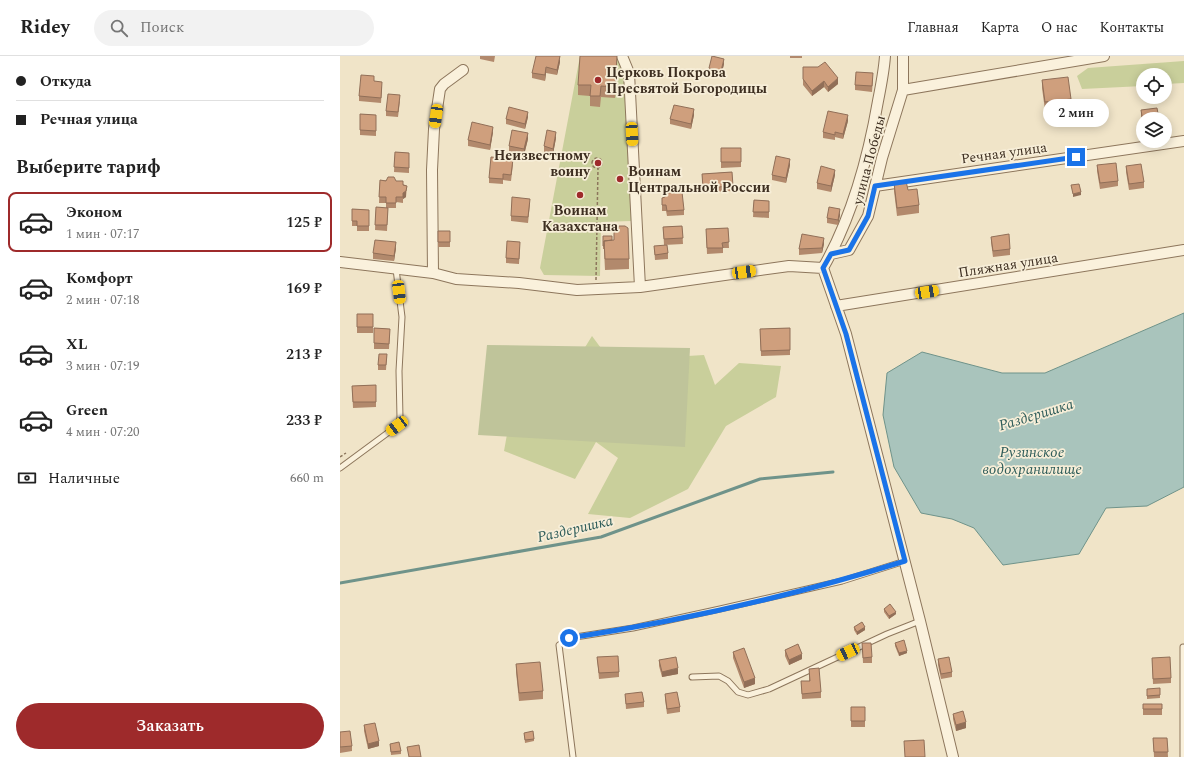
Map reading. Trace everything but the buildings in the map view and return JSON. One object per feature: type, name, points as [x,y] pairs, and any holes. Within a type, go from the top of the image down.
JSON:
[{"type":"street","points":[[622,56],[629,73],[640,286]]},
{"type":"street","points":[[885,56],[872,136],[848,219],[823,268],[846,334],[905,561],[953,757]]},
{"type":"street","name":"улица Победы","points":[[831,254],[849,250],[868,216],[882,158],[903,90],[903,56]]},
{"type":"street","points":[[903,90],[1104,56]]},
{"type":"street","points":[[433,273],[432,170],[434,129],[440,89],[444,84],[463,70]]},
{"type":"street","name":"Речная улица","points":[[875,186],[1184,141]]},
{"type":"street","name":"Пляжная улица","points":[[836,306],[1184,250]]},
{"type":"street","points":[[340,262],[433,273],[456,279],[519,283],[577,290],[640,286],[789,266],[823,268]]},
{"type":"lane","points":[[340,468],[397,426],[400,418],[399,370],[402,317],[396,268]]},
{"type":"lane","points":[[573,757],[559,645],[569,638],[633,628],[720,609],[842,581],[905,561]]},
{"type":"lane","points":[[692,677],[719,676],[728,681],[738,692],[748,695],[769,689],[881,637],[920,621]]},
{"type":"lane","points":[[1183,647],[1183,757]]},
{"type":"path","points":[[596,289],[598,168],[602,163],[598,158],[593,160],[592,163],[598,168]]},
{"type":"green space","points":[[580,56],[619,56],[626,72],[631,221],[601,222],[600,276],[544,275],[540,268]]},
{"type":"green space","points":[[1184,61],[1184,83],[1172,84],[1172,68],[1136,68],[1136,86],[1082,89],[1077,76],[1088,68]]},
{"type":"green space","points":[[592,336],[632,390],[655,358],[704,355],[715,385],[739,363],[781,366],[776,397],[726,426],[688,489],[630,518],[588,514],[618,458],[596,442],[575,479],[504,451],[522,351],[574,365]]},
{"type":"green space","points":[[487,345],[690,348],[685,447],[478,435]]},
{"type":"water","name":"Рузинское водохранилище","points":[[1184,313],[1184,487],[1147,506],[1106,508],[1079,554],[1003,565],[974,528],[952,519],[921,513],[894,467],[883,415],[887,373],[922,352],[1002,373],[1045,373]]},
{"type":"waterway","name":"Раздеришка","points":[[340,583],[601,537],[760,479],[833,472]]},
{"type":"place","name":"Церковь Покрова Пресвятой Богородицы","points":[[598,80]]},
{"type":"place","name":"Неизвестному воину","points":[[598,163]]},
{"type":"place","name":"Воинам Центральной России","points":[[620,179]]},
{"type":"place","name":"Воинам Казахстана","points":[[580,195]]},
{"type":"route","points":[[569,638],[633,628],[720,609],[842,581],[905,561],[846,334],[823,268],[831,254],[849,250],[868,216],[875,186],[1076,157]]}]
